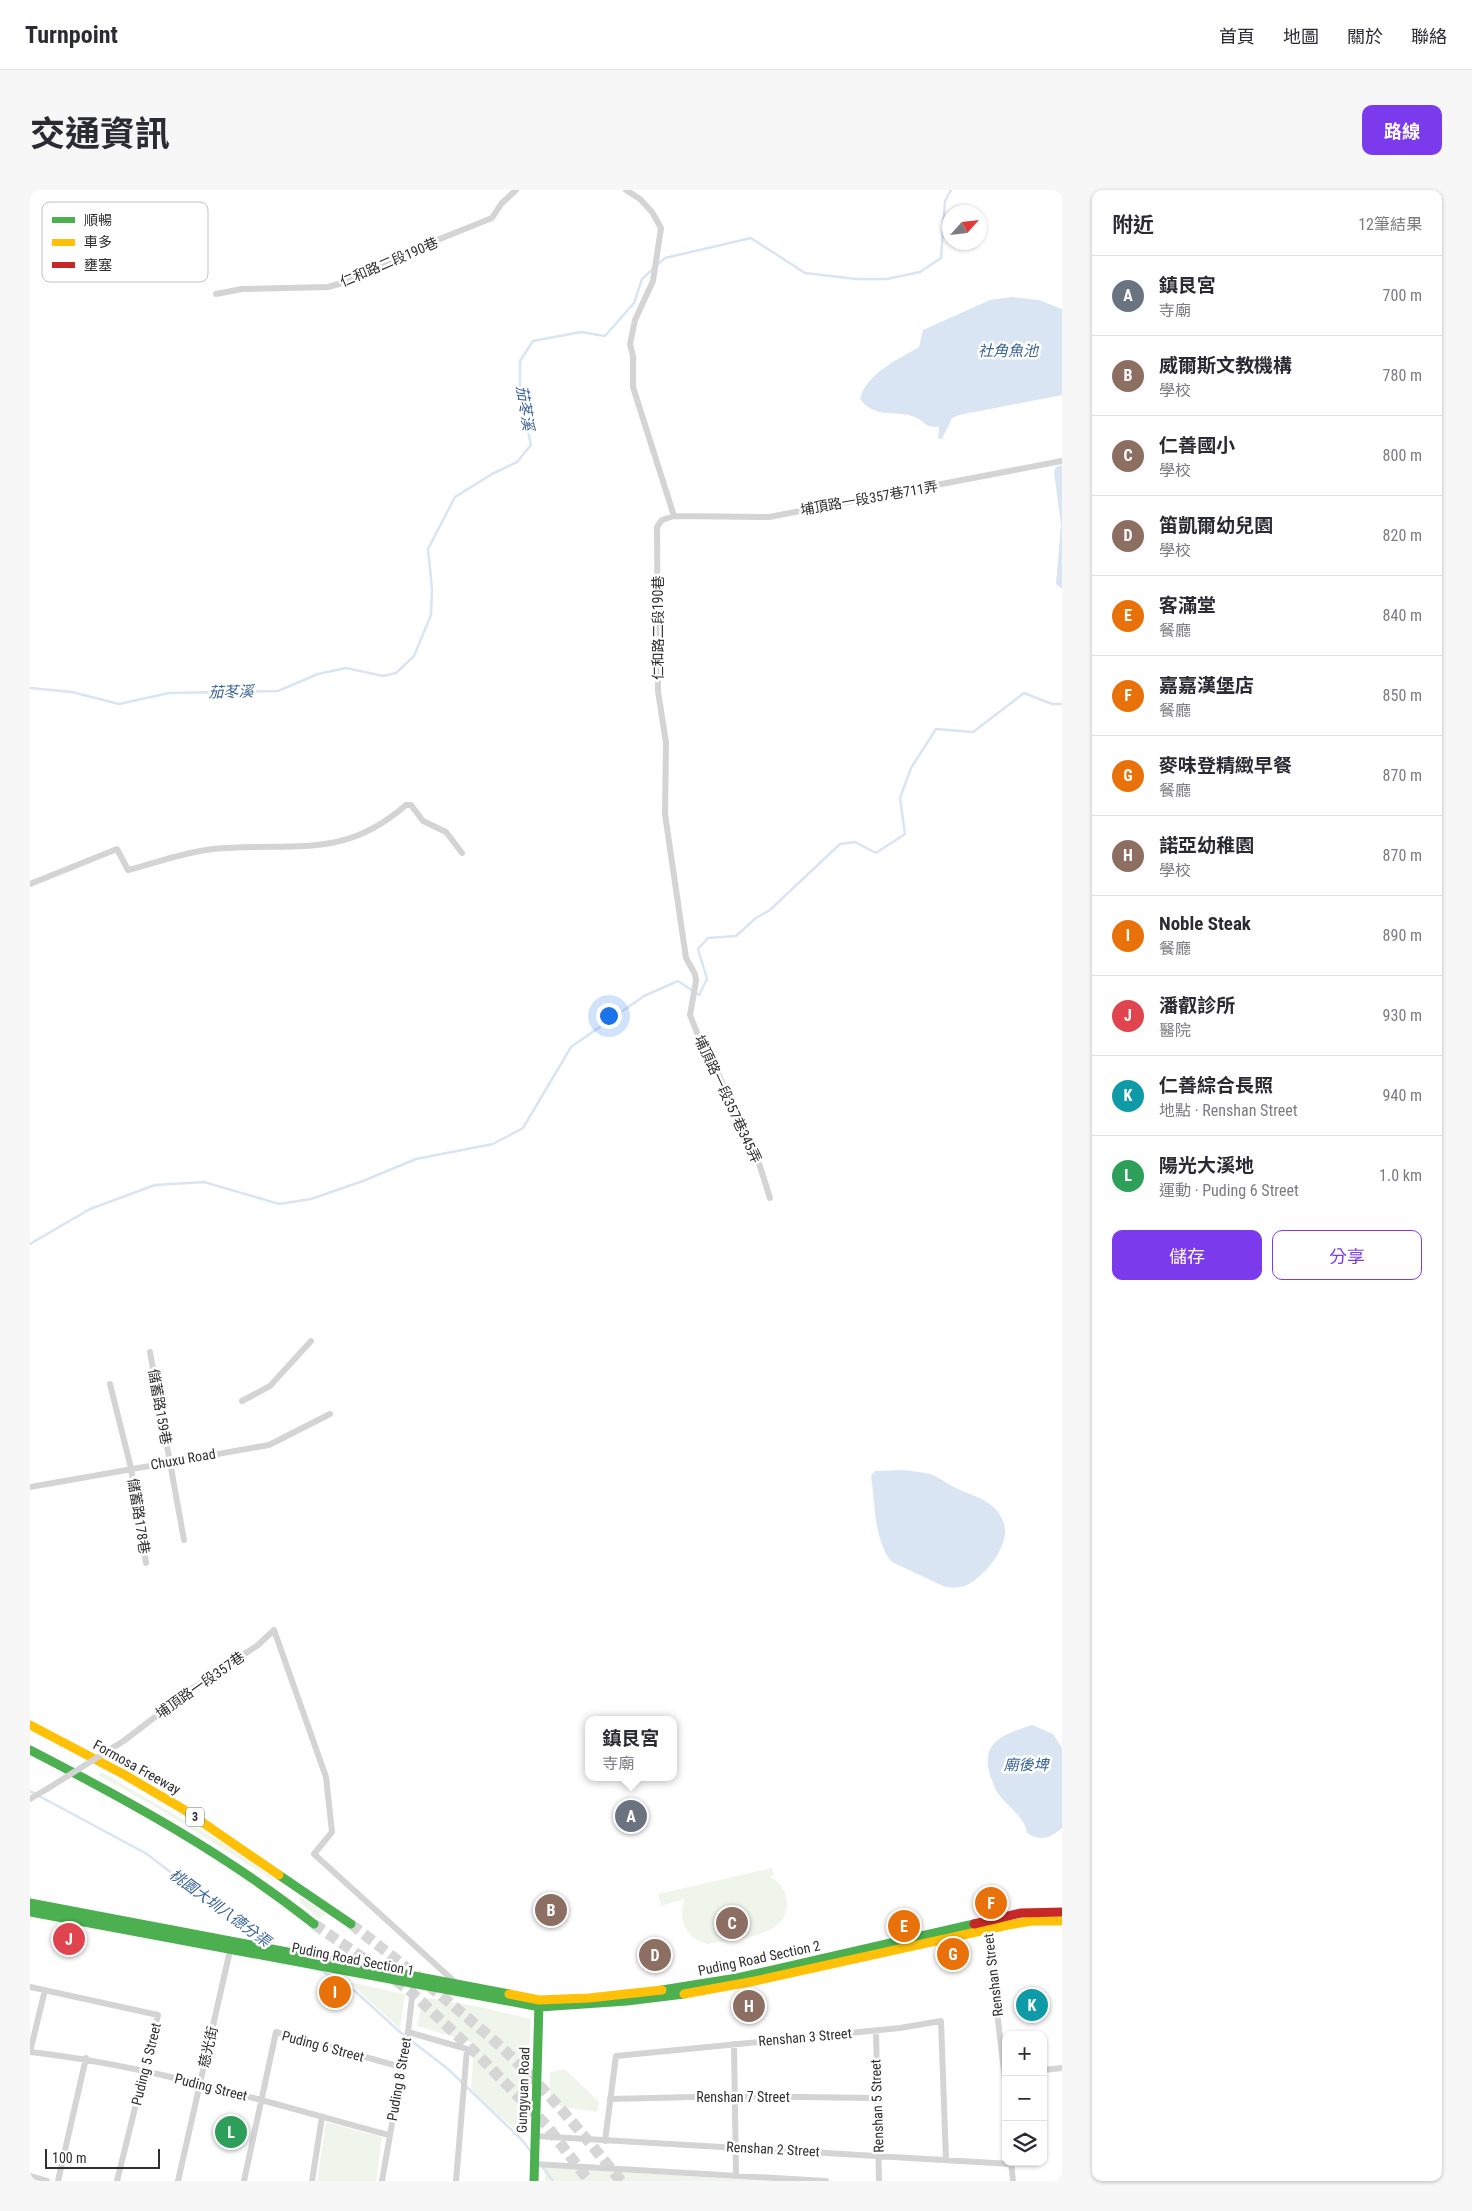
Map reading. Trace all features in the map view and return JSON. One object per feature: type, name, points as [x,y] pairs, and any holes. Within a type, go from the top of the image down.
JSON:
[{"type":"main road","name":"Formosa Freeway","points":[[30,1726],[125,1775],[183,1809],[350,1924]]},
{"type":"main road","name":"3","points":[[30,1750],[171,1824],[284,1899],[314,1924]]},
{"type":"main road","points":[[284,1899],[292,1884]]},
{"type":"main road","name":"Puding Road Section 1","points":[[30,1903],[231,1946]]},
{"type":"main road","name":"Puding Road Section 1","points":[[30,1912],[231,1946],[461,1990]]},
{"type":"main road","name":"Puding Road Section 2","points":[[461,1990],[539,2004],[585,2007],[697,1993],[751,1983],[987,1925],[1021,1913],[1062,1912]]},
{"type":"main road","name":"Puding Road Section 2","points":[[987,1925],[1032,1921],[1062,1921]]},
{"type":"main road","name":"Gungyuan Road","points":[[534,2181],[539,2004]]},
{"type":"street","name":"仁和路二段190巷","points":[[216,294],[242,289],[328,287],[349,281],[405,253],[492,218],[501,204],[516,190]]},
{"type":"street","points":[[626,190],[640,198],[652,212],[661,228],[653,281],[634,320],[632,336],[633,387],[674,516]]},
{"type":"street","name":"埔頂路一段357巷711弄","points":[[674,516],[769,517],[1062,461]]},
{"type":"street","name":"仁和路二段190巷","points":[[674,516],[662,520],[657,527],[658,691],[666,743],[665,814],[686,958],[695,974],[694,991]]},
{"type":"street","points":[[30,884],[117,849],[128,870],[212,849],[312,846],[346,842],[372,830],[391,818],[406,805],[411,805],[423,821],[446,832],[462,853]]},
{"type":"street","name":"埔頂路一段357巷345弄","points":[[694,991],[690,1015],[700,1040],[714,1065],[757,1157],[770,1198]]},
{"type":"street","points":[[242,1401],[270,1386],[310,1341]]},
{"type":"street","name":"儲蓄路159巷","points":[[150,1352],[184,1540]]},
{"type":"street","name":"儲蓄路178巷","points":[[110,1384],[131,1468],[146,1563]]},
{"type":"street","name":"Chuxu Road","points":[[30,1487],[269,1445],[330,1414]]},
{"type":"street","name":"埔頂路一段357巷","points":[[30,1799],[125,1740],[190,1690],[258,1645],[274,1630],[326,1778],[332,1832],[314,1854],[461,1990]]},
{"type":"street","name":"Renshan Street","points":[[987,1925],[1002,2048]]},
{"type":"street","name":"慈光街","points":[[178,2181],[231,1946]]},
{"type":"street","name":"Puding 8 Street","points":[[382,2181],[408,2032],[414,1981]]},
{"type":"street","name":"Puding 5 Street","points":[[30,1987],[158,2015],[117,2181]]},
{"type":"street","points":[[30,2052],[44,1990]]},
{"type":"street","name":"Renshan 3 Street","points":[[605,2141],[616,2056],[876,2030],[941,2021],[946,2160]]},
{"type":"street","name":"Renshan 5 Street","points":[[876,2030],[879,2181]]},
{"type":"street","name":"Puding 6 Street","points":[[244,2181],[276,2032],[401,2066]]},
{"type":"street","points":[[408,2032],[467,2049],[456,2181]]},
{"type":"street","points":[[734,2044],[736,2175]]},
{"type":"street","name":"Puding Street","points":[[30,2052],[86,2058],[200,2083],[390,2135]]},
{"type":"street","points":[[58,2181],[86,2058]]},
{"type":"street","points":[[1047,2070],[1062,2068]]},
{"type":"street","name":"Renshan 7 Street","points":[[610,2100],[734,2096],[876,2098]]},
{"type":"street","points":[[312,2181],[322,2117]]},
{"type":"street","name":"Renshan 2 Street","points":[[535,2136],[879,2154],[1002,2163]]},
{"type":"street","points":[[534,2164],[826,2181]]},
{"type":"street","points":[[1011,2166],[1012,2181]]},
{"type":"street","points":[[30,2176],[47,2181]]},
{"type":"shaded area","points":[[102,1772],[245,1856],[281,1885],[161,1810],[98,1775]]},
{"type":"shaded area","points":[[772,1868],[774,1875],[770,1877],[780,1883],[785,1893],[787,1901],[786,1913],[780,1923],[758,1935],[708,1944],[700,1942],[689,1933],[683,1921],[682,1907],[684,1899],[661,1906],[658,1894]]},
{"type":"shaded area","points":[[300,1897],[326,1914],[320,1919],[300,1903]]},
{"type":"shaded area","points":[[349,1982],[405,1994],[400,2029]]},
{"type":"shaded area","points":[[423,1997],[481,2007],[531,2019],[524,2137],[471,2092],[474,2043],[417,2026]]},
{"type":"shaded area","points":[[565,2069],[599,2102],[597,2112],[550,2105],[550,2072]]},
{"type":"shaded area","points":[[326,2122],[382,2137],[376,2181],[317,2181]]},
{"type":"shaded area","points":[[545,2167],[765,2181],[545,2181]]},
{"type":"water","name":"社角魚池","points":[[1012,297],[1039,300],[1062,309],[1062,395],[959,415],[952,418],[942,439],[938,439],[939,427],[927,425],[915,417],[872,410],[860,399],[869,382],[876,375],[893,362],[919,347],[923,330],[990,300]]},
{"type":"water","points":[[1062,465],[1062,589],[1056,584],[1061,525],[1054,472],[1056,467]]},
{"type":"water","points":[[903,1470],[933,1475],[957,1489],[987,1502],[999,1513],[1005,1529],[1002,1546],[992,1563],[979,1577],[969,1584],[958,1587],[943,1586],[892,1562],[886,1554],[878,1533],[871,1476],[875,1471]]},
{"type":"water","name":"廟後埤","points":[[1032,1725],[1053,1734],[1062,1748],[1062,1828],[1045,1838],[1032,1836],[1027,1833],[1023,1822],[997,1792],[990,1775],[988,1763],[989,1754],[997,1741],[1004,1736]]},
{"type":"waterway","name":"茄苳溪","points":[[658,264],[665,258],[751,238],[805,273],[856,279],[887,279],[920,272],[941,258],[945,201],[951,190]]},
{"type":"waterway","name":"茄苳溪","points":[[30,688],[72,692],[119,704],[169,693],[278,691],[318,674],[346,668],[383,676],[396,673],[414,656],[431,615],[432,589],[428,549],[455,497],[492,474],[517,462],[531,445],[520,395],[520,361],[533,341],[581,332],[605,336],[634,303],[642,279],[654,268]]},
{"type":"waterway","points":[[30,1244],[90,1209],[155,1185],[204,1182],[279,1204],[311,1199],[363,1181],[416,1159],[493,1144],[523,1128],[571,1047],[644,996],[678,981],[699,995],[707,979],[698,949],[708,938],[736,936],[756,918],[770,910],[840,844],[855,842],[876,853],[905,834],[900,798],[911,768],[936,729],[973,732],[1024,693],[1052,704],[1062,704]]},
{"type":"waterway","name":"桃園大圳八德分渠","points":[[30,1791],[147,1854],[267,1945]]},
{"type":"waterway","name":"桃園大圳八德分渠","points":[[317,1969],[346,1983],[400,2032],[448,2069],[522,2140],[532,2153]]},
{"type":"waterway","name":"桃園大圳八德分渠","points":[[541,2165],[553,2181]]},
{"type":"tunnel","points":[[314,1924],[409,1990],[482,2059],[547,2126],[589,2181]]},
{"type":"tunnel","points":[[351,1924],[445,1999],[500,2046],[548,2094],[621,2181]]},
{"type":"traffic: fast","points":[[30,1750],[140,1809],[212,1852],[246,1874],[314,1924]]},
{"type":"traffic: fast","points":[[279,1875],[351,1924]]},
{"type":"traffic: fast","points":[[30,1903],[509,1994]]},
{"type":"traffic: fast","points":[[30,1912],[540,2007],[627,2001],[684,1994]]},
{"type":"traffic: fast","points":[[662,1990],[737,1978],[974,1924]]},
{"type":"traffic: fast","points":[[534,2181],[539,2003]]},
{"type":"traffic: slow","points":[[30,1725],[125,1775],[183,1809],[279,1875]]},
{"type":"traffic: slow","points":[[684,1994],[755,1981],[1008,1925],[1032,1921],[1062,1921]]},
{"type":"traffic: slow","points":[[509,1994],[539,2000],[589,1998],[662,1990]]},
{"type":"traffic: jam","points":[[974,1924],[1021,1913],[1062,1912]]},
{"type":"place","name":"鎮艮宮","points":[[631,1816]]},
{"type":"place","name":"嘉嘉漢堡店","points":[[991,1903]]},
{"type":"place","name":"威爾斯文教機構","points":[[551,1910]]},
{"type":"place","name":"仁善國小","points":[[732,1923]]},
{"type":"place","name":"客滿堂","points":[[904,1926]]},
{"type":"place","name":"潘叡診所","points":[[69,1939]]},
{"type":"place","name":"麥味登精緻早餐","points":[[953,1954]]},
{"type":"place","name":"笛凱爾幼兒園","points":[[655,1955]]},
{"type":"place","name":"Noble Steak","points":[[335,1992]]},
{"type":"place","name":"仁善綜合長照","points":[[1032,2005]]},
{"type":"place","name":"諾亞幼稚園","points":[[749,2006]]},
{"type":"place","name":"陽光大溪地","points":[[231,2132]]}]
